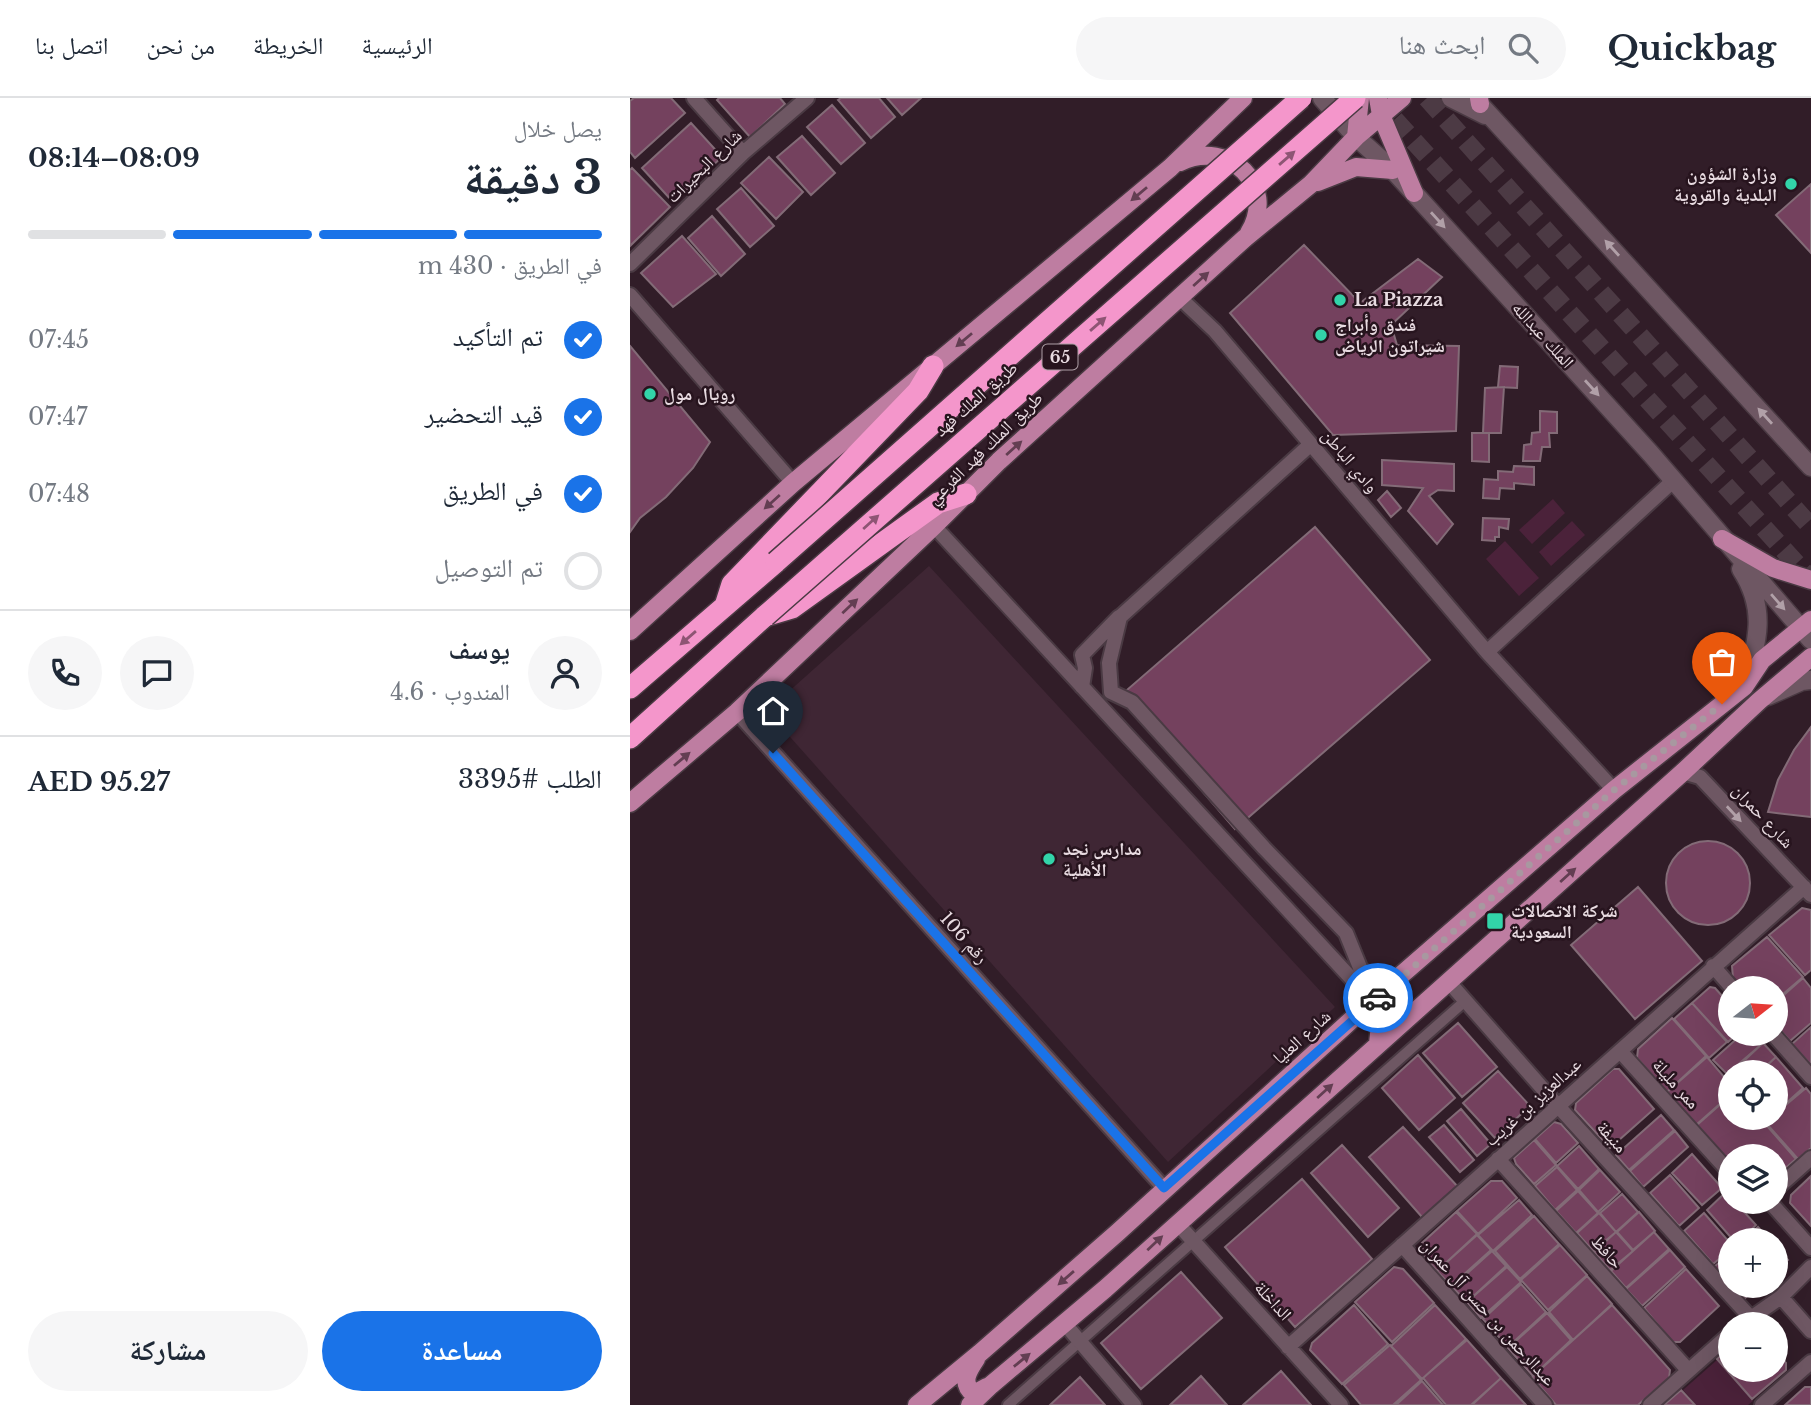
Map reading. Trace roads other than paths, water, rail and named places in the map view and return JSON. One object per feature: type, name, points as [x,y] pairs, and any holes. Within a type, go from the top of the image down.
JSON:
[{"type":"highway","name":"طريق الملك فهد","points":[[630,688],[1301,98]]},
{"type":"highway","name":"طريق الملك فهد","points":[[630,738],[765,616],[1357,98]]},
{"type":"highway","points":[[724,606],[732,584],[918,391],[933,366]]},
{"type":"highway","points":[[765,616],[792,608],[938,503],[966,494]]},
{"type":"main road","points":[[630,631],[793,483],[1170,168],[1243,98]]},
{"type":"main road","name":"الملك عبدالله","points":[[1322,98],[1356,137],[1393,170],[1674,480],[1722,539]]},
{"type":"main road","points":[[1356,137],[1357,98]]},
{"type":"main road","name":"طريق الملك فهد الفرعي","points":[[630,803],[737,712],[999,461],[1244,238],[1311,184],[1356,137],[1379,107],[1402,98]]},
{"type":"main road","points":[[1451,98],[1481,104],[1811,467]]},
{"type":"main road","points":[[1379,107],[1414,194]]},
{"type":"main road","points":[[1170,168],[1189,158],[1203,155],[1231,161],[1242,169],[1251,181],[1258,209],[1255,223],[1244,238]]},
{"type":"main road","points":[[1311,184],[1356,167],[1393,170]]},
{"type":"main road","points":[[1722,539],[1773,568],[1811,580]]},
{"type":"main road","points":[[1722,539],[1809,629]]},
{"type":"main road","points":[[1722,539],[1747,578],[1755,601],[1759,626],[1744,687]]},
{"type":"main road","name":"شارع العليا","points":[[917,1405],[1117,1233],[1392,983],[1614,790],[1744,687],[1762,660],[1809,629]]},
{"type":"main road","points":[[970,1405],[1065,1324],[1811,657]]},
{"type":"main road","points":[[1759,701],[1802,681],[1811,680]]},
{"type":"main road","points":[[1373,1002],[1381,1015],[1378,1044]]},
{"type":"main road","points":[[980,1353],[965,1382],[974,1394],[991,1385]]},
{"type":"street","points":[[694,98],[743,153]]},
{"type":"street","name":"شارع البحيرات","points":[[630,264],[743,153],[807,98]]},
{"type":"street","points":[[630,295],[793,483]]},
{"type":"street","name":"وادي الباطن","points":[[1180,298],[1215,331],[1487,652],[1614,790]]},
{"type":"street","points":[[1082,687],[1085,668],[1082,655],[1120,617],[1311,444]]},
{"type":"street","points":[[1487,652],[1674,480]]},
{"type":"street","points":[[934,526],[1373,1002]]},
{"type":"street","points":[[1120,617],[1109,663],[1111,692],[1132,702],[1264,848],[1346,933],[1361,970],[1392,983]]},
{"type":"street","name":"رقم 106","points":[[737,712],[1164,1188]]},
{"type":"street","name":"شارع حمران","points":[[1683,772],[1700,777],[1807,891]]},
{"type":"street","name":"عبدالعزيز بن غريب","points":[[1288,1347],[1713,966],[1807,891]]},
{"type":"street","points":[[1713,966],[1722,976]]},
{"type":"street","name":"منيفة","points":[[1448,981],[1737,1312]]},
{"type":"street","points":[[1009,1405],[1465,1001]]},
{"type":"street","points":[[1784,1046],[1811,1077]]},
{"type":"street","name":"ممر مليلة","points":[[1620,1051],[1718,1160]]},
{"type":"street","points":[[1788,1178],[1811,1158]]},
{"type":"street","name":"حافظ","points":[[1498,1159],[1688,1370]]},
{"type":"street","points":[[1781,1214],[1811,1248]]},
{"type":"street","name":"الداخلة","points":[[1177,1223],[1341,1405]]},
{"type":"street","name":"عبدالرحمن بن حسن آل عمران","points":[[1402,1245],[1545,1405]]},
{"type":"street","points":[[1788,1290],[1811,1267]]},
{"type":"street","points":[[1758,1312],[1780,1298]]},
{"type":"street","points":[[1782,1298],[1811,1331]]},
{"type":"street","points":[[1065,1324],[1134,1405]]},
{"type":"street","points":[[1650,1405],[1718,1345]]},
{"type":"street","points":[[1762,1405],[1811,1362]]},
{"type":"tunnel","points":[[1375,98],[1811,580]]},
{"type":"tunnel","points":[[1427,98],[1811,527]]},
{"type":"place","name":"وزارة الشؤون البلدية والقروية","points":[[1791,184]]},
{"type":"place","name":"La Piazza","points":[[1340,300]]},
{"type":"place","name":"فندق وأبراج شيراتون الرياض","points":[[1321,335]]},
{"type":"place","name":"رويال مول","points":[[650,394]]},
{"type":"place","name":"مدارس نجد الأهلية","points":[[1049,859]]},
{"type":"place","name":"شركة الاتصالات السعودية","points":[[1495,921]]}]
